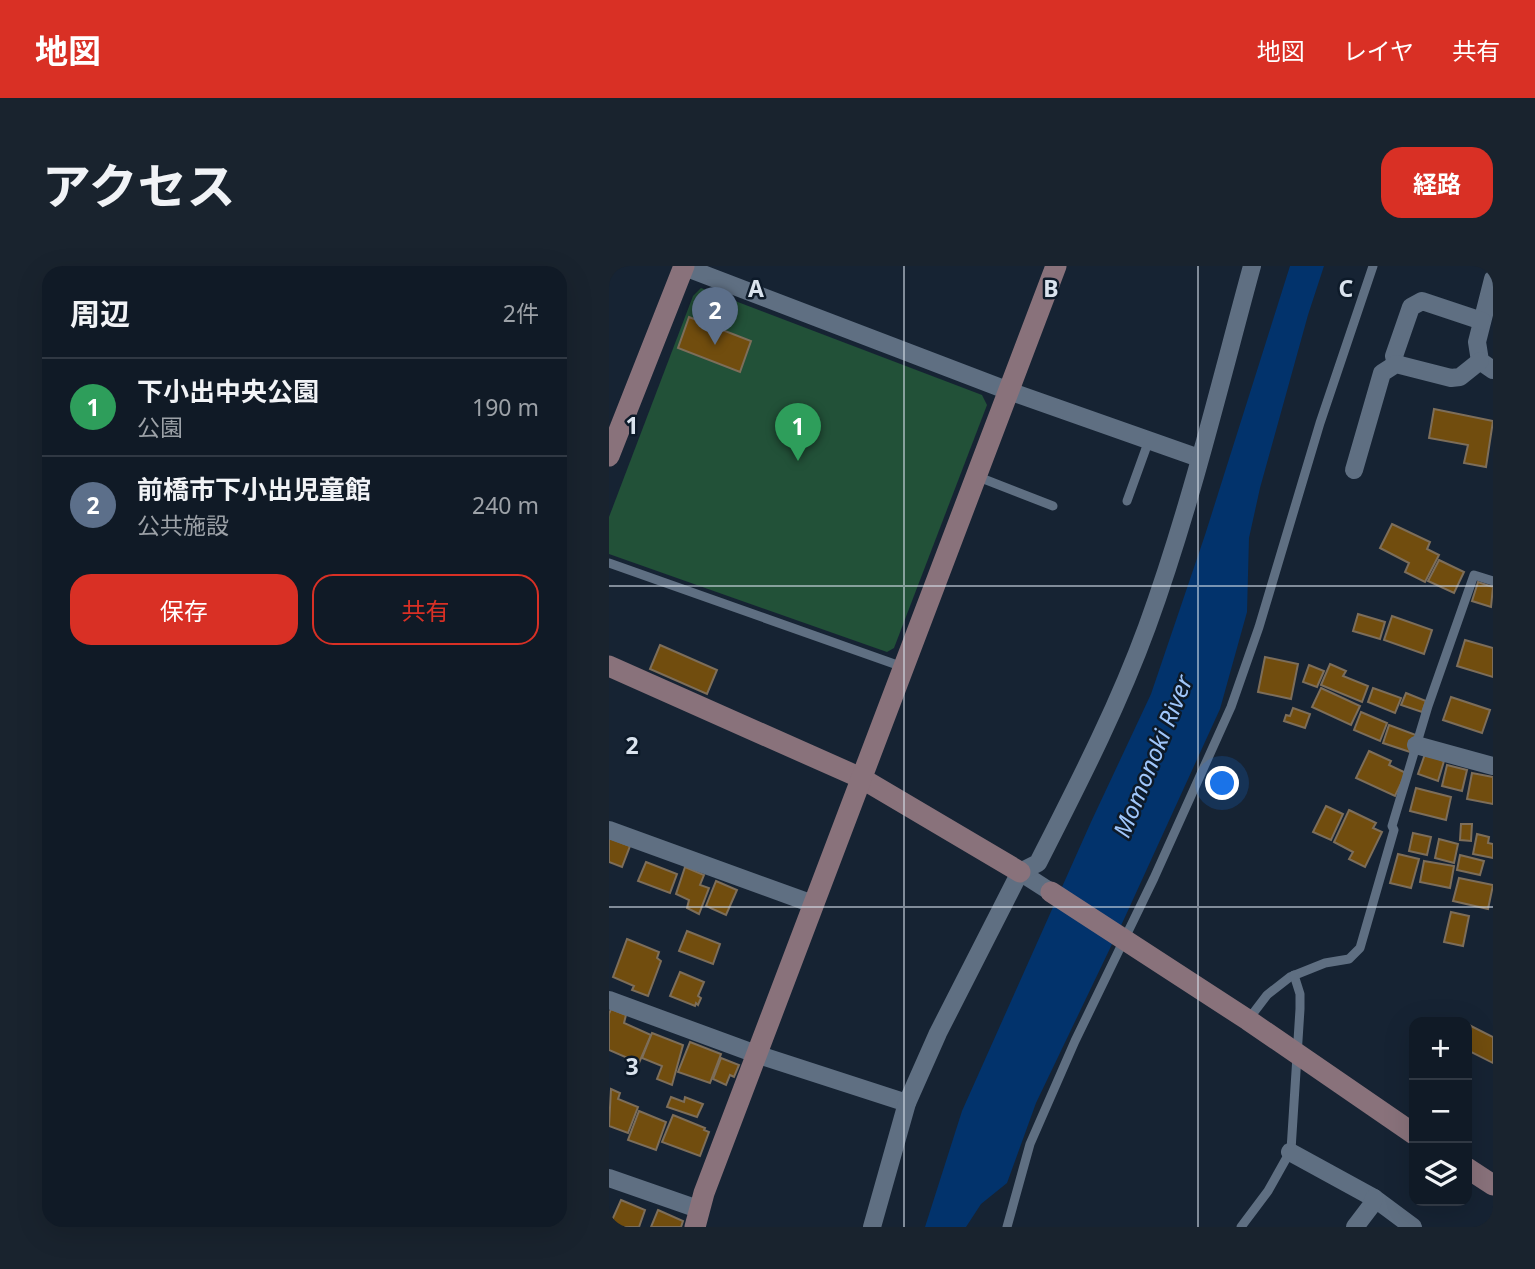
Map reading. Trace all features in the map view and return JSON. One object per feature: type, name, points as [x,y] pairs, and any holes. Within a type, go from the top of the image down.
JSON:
[{"type":"street","points":[[611,445],[683,266],[1009,391],[1199,458]]},
{"type":"street","points":[[609,1178],[697,1218],[756,1054],[1056,266]]},
{"type":"street","points":[[872,1227],[907,1103],[938,1034],[1020,872],[1038,863],[1126,682],[1174,549],[1252,266]]},
{"type":"street","points":[[1354,470],[1382,373],[1396,364],[1451,379],[1487,366],[1477,342],[1493,279]]},
{"type":"street","points":[[1396,364],[1394,356],[1411,307],[1422,301],[1482,321]]},
{"type":"street","points":[[609,666],[862,778],[1020,872],[1124,938],[1409,1131]]},
{"type":"street","points":[[1416,745],[1493,766]]},
{"type":"street","points":[[609,830],[813,904]]},
{"type":"street","points":[[609,1000],[756,1054],[907,1103]]},
{"type":"street","points":[[1290,1152],[1374,1198],[1413,1227]]},
{"type":"street","points":[[1472,1171],[1493,1185]]},
{"type":"street","points":[[1355,1227],[1374,1198]]},
{"type":"lane","points":[[1007,1227],[1030,1144],[1075,1041],[1231,707],[1259,628],[1320,423],[1374,266]]},
{"type":"lane","points":[[1127,500],[1149,440]]},
{"type":"lane","points":[[975,475],[1053,506]]},
{"type":"lane","points":[[609,563],[903,667]]},
{"type":"lane","points":[[1248,1020],[1267,995],[1294,975],[1325,963],[1349,959],[1360,948],[1416,745],[1474,575],[1493,581]]},
{"type":"lane","points":[[1241,1227],[1268,1191],[1290,1152],[1300,994],[1294,975]]},
{"type":"green space","points":[[701,288],[982,395],[987,405],[894,648],[887,652],[609,554],[609,517],[693,296]]},
{"type":"water","name":"Momonoki River","points":[[1290,266],[1324,266],[1260,488],[1249,538],[1247,612],[1220,709],[1036,1103],[1007,1183],[981,1204],[966,1227],[925,1227],[962,1111],[1151,694],[1205,535]]},
{"type":"building","points":[[689,317],[751,341],[740,372],[678,348]]},
{"type":"building","points":[[1434,409],[1493,421],[1486,467],[1464,463],[1468,445],[1429,438]]},
{"type":"building","points":[[1392,524],[1430,542],[1427,549],[1439,555],[1425,582],[1405,572],[1409,563],[1380,548]]},
{"type":"building","points":[[1439,560],[1464,572],[1454,593],[1428,581]]},
{"type":"building","points":[[1478,582],[1493,587],[1491,607],[1472,601]]},
{"type":"building","points":[[1358,614],[1385,622],[1380,639],[1353,631]]},
{"type":"building","points":[[1392,616],[1432,630],[1424,654],[1384,640]]},
{"type":"building","points":[[1465,640],[1493,648],[1493,677],[1457,666]]},
{"type":"building","points":[[660,645],[717,670],[707,694],[650,669]]},
{"type":"building","points":[[1265,657],[1298,664],[1291,699],[1258,692]]},
{"type":"building","points":[[1330,664],[1346,671],[1343,676],[1368,686],[1362,702],[1321,685]]},
{"type":"building","points":[[1309,665],[1324,671],[1317,687],[1303,682]]},
{"type":"building","points":[[1321,688],[1360,706],[1351,725],[1312,707]]},
{"type":"building","points":[[1373,688],[1401,698],[1395,713],[1368,702]]},
{"type":"building","points":[[1406,693],[1426,701],[1422,712],[1401,705]]},
{"type":"building","points":[[1451,697],[1490,710],[1482,733],[1443,720]]},
{"type":"building","points":[[1293,708],[1310,714],[1305,728],[1284,721]]},
{"type":"building","points":[[1361,712],[1387,723],[1380,741],[1354,730]]},
{"type":"building","points":[[1389,725],[1416,735],[1410,752],[1383,743]]},
{"type":"building","points":[[1369,751],[1391,761],[1389,765],[1406,773],[1395,796],[1356,778]]},
{"type":"building","points":[[1425,754],[1444,761],[1438,781],[1418,774]]},
{"type":"building","points":[[1447,765],[1467,770],[1462,791],[1442,786]]},
{"type":"building","points":[[1472,773],[1493,777],[1493,804],[1467,799]]},
{"type":"building","points":[[1416,788],[1451,797],[1446,820],[1410,811]]},
{"type":"building","points":[[1326,806],[1343,814],[1331,840],[1313,832]]},
{"type":"building","points":[[1349,810],[1376,823],[1373,828],[1382,832],[1365,867],[1349,859],[1353,852],[1334,842]]},
{"type":"building","points":[[1461,824],[1472,824],[1471,841],[1460,840]]},
{"type":"building","points":[[1413,833],[1431,837],[1427,855],[1409,851]]},
{"type":"building","points":[[1477,834],[1489,837],[1488,843],[1493,844],[1493,858],[1473,854]]},
{"type":"building","points":[[609,838],[630,846],[622,867],[609,862]]},
{"type":"building","points":[[1439,839],[1458,844],[1454,863],[1435,858]]},
{"type":"building","points":[[1398,854],[1419,859],[1411,888],[1390,883]]},
{"type":"building","points":[[1460,855],[1484,861],[1480,875],[1457,870]]},
{"type":"building","points":[[1424,861],[1454,866],[1450,888],[1420,882]]},
{"type":"building","points":[[646,862],[677,874],[670,893],[638,881]]},
{"type":"building","points":[[685,867],[704,875],[700,885],[709,888],[699,914],[687,908],[689,900],[676,894]]},
{"type":"building","points":[[1459,878],[1493,885],[1488,909],[1453,901]]},
{"type":"building","points":[[716,881],[737,890],[726,915],[706,906]]},
{"type":"building","points":[[1451,912],[1469,916],[1463,946],[1444,942]]},
{"type":"building","points":[[687,931],[720,944],[713,964],[679,951]]},
{"type":"building","points":[[627,939],[659,952],[657,958],[661,961],[648,996],[632,990],[634,986],[613,977]]},
{"type":"building","points":[[680,972],[704,982],[698,996],[701,998],[698,1005],[670,996]]},
{"type":"building","points":[[611,1009],[626,1015],[624,1023],[651,1035],[639,1063],[609,1050]]},
{"type":"building","points":[[1472,1026],[1493,1037],[1493,1063],[1472,1052]]},
{"type":"building","points":[[652,1033],[683,1045],[672,1085],[657,1079],[662,1066],[642,1058]]},
{"type":"building","points":[[690,1042],[721,1054],[710,1083],[678,1072]]},
{"type":"building","points":[[721,1058],[739,1065],[734,1077],[730,1075],[726,1085],[713,1079]]},
{"type":"building","points":[[611,1089],[620,1093],[618,1099],[638,1107],[628,1133],[609,1126]]},
{"type":"building","points":[[671,1097],[684,1102],[685,1097],[703,1104],[697,1117],[667,1107]]},
{"type":"building","points":[[639,1111],[666,1122],[656,1150],[628,1140]]},
{"type":"building","points":[[673,1115],[709,1132],[700,1156],[662,1142]]},
{"type":"building","points":[[621,1200],[645,1210],[639,1227],[609,1227]]},
{"type":"building","points":[[658,1210],[683,1221],[681,1227],[651,1227]]},
{"type":"place","name":"前橋市下小出児童館","points":[[715,345]]},
{"type":"place","name":"下小出中央公園","points":[[798,461]]}]
